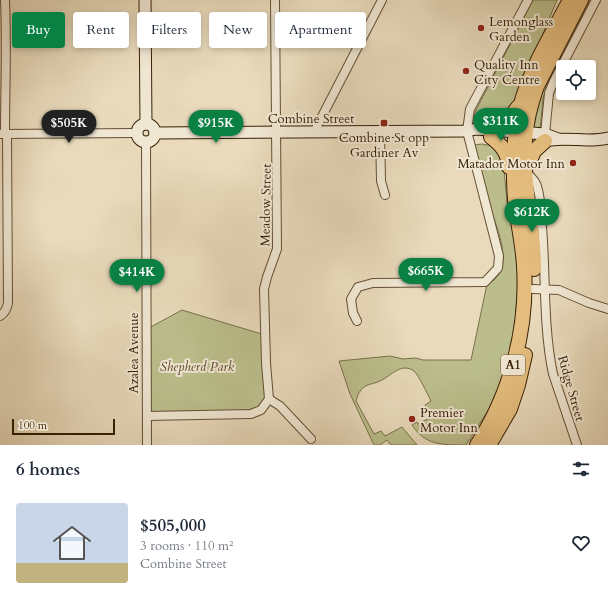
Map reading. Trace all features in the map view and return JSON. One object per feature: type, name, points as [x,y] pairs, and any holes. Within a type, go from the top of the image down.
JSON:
[{"type":"highway","name":"A1","points":[[489,445],[510,409],[518,385],[528,344],[531,319],[539,289],[532,237],[528,170],[520,136],[521,103],[530,79],[570,0]]},
{"type":"highway","name":"A1","points":[[477,445],[508,384],[523,314],[525,277],[522,244],[516,208],[514,166],[520,136],[537,86],[581,0]]},
{"type":"highway","points":[[516,208],[512,203],[506,152],[490,133],[506,122],[521,103]]},
{"type":"highway","points":[[528,170],[534,151],[549,138]]},
{"type":"street","points":[[0,316],[4,314],[8,303],[4,233],[5,0]]},
{"type":"street","points":[[145,0],[146,124]]},
{"type":"street","name":"Meadow Street","points":[[269,399],[266,363],[264,289],[277,249],[275,0]]},
{"type":"street","points":[[314,132],[382,0]]},
{"type":"street","points":[[357,321],[353,313],[351,299],[358,287],[373,283],[485,282],[498,268],[499,256],[467,131],[470,109],[528,0]]},
{"type":"street","points":[[549,138],[549,93],[596,0]]},
{"type":"street","points":[[137,133],[139,128],[146,124]]},
{"type":"street","points":[[137,133],[140,139],[146,142],[153,139],[155,133],[153,127],[146,124]]},
{"type":"street","name":"Combine Street","points":[[155,133],[467,131],[477,136],[490,133],[592,140],[608,138]]},
{"type":"street","points":[[380,132],[381,181],[385,195]]},
{"type":"street","points":[[4,134],[137,133]]},
{"type":"street","name":"Azalea Avenue","points":[[146,142],[147,445]]},
{"type":"street","points":[[539,289],[560,290],[588,303],[608,309]]},
{"type":"street","name":"Ridge Street","points":[[539,289],[550,362],[577,445]]},
{"type":"street","points":[[146,416],[251,414],[261,410],[269,399],[280,406],[311,439]]},
{"type":"green space","points":[[533,0],[557,0],[526,77],[506,118],[481,127],[476,120],[475,112]]},
{"type":"green space","points":[[585,0],[590,0],[560,60],[556,60]]},
{"type":"green space","points":[[556,60],[556,67],[548,83],[543,99],[540,130],[533,127],[537,100]]},
{"type":"green space","points":[[482,144],[492,146],[501,153],[507,203],[520,262],[514,333],[505,377],[489,409],[466,445],[441,444],[428,440],[422,437],[412,425],[417,422],[418,424],[431,417],[425,405],[431,401],[414,371],[405,368],[400,369],[380,381],[365,386],[359,393],[356,401],[374,434],[381,431],[385,436],[402,427],[417,445],[391,445],[387,440],[380,445],[374,445],[350,394],[339,361],[390,356],[403,359],[416,358],[423,360],[471,360],[487,284],[497,277],[502,268],[503,256],[502,244],[484,190],[474,145]]},
{"type":"green space","name":"Shepherd Park","points":[[182,310],[265,335],[269,399],[261,410],[147,416],[147,329]]},
{"type":"place","name":"Lemonglass Garden","points":[[481,28]]},
{"type":"place","name":"Quality Inn City Centre","points":[[466,71]]},
{"type":"place","name":"Combine St opp Gardiner Av","points":[[384,123]]},
{"type":"place","name":"Matador Motor Inn","points":[[573,163]]},
{"type":"place","name":"Premier Motor Inn","points":[[412,419]]}]
